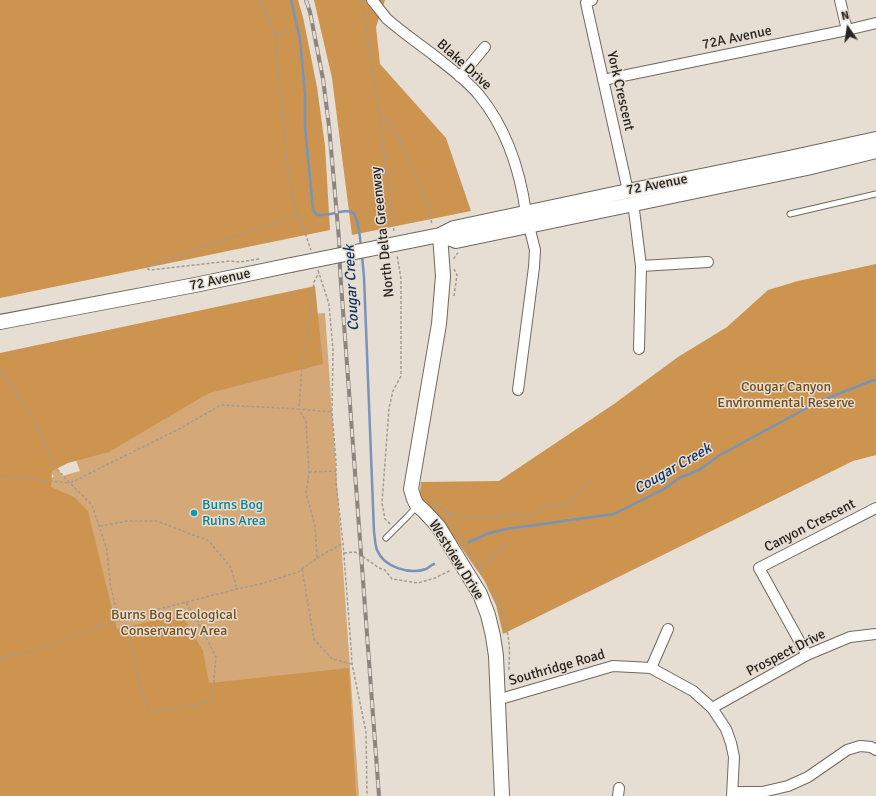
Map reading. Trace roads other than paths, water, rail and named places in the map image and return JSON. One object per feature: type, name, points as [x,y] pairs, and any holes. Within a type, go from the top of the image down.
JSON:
[{"type":"main road","name":"72 Avenue","points":[[630,198],[789,158],[876,139]]},
{"type":"main road","name":"72 Avenue","points":[[0,322],[195,285],[410,241],[436,229],[528,219],[630,198],[807,168],[876,151]]},
{"type":"main road","name":"Westview Drive","points":[[436,229],[443,276],[439,324],[411,488],[417,505],[438,526],[474,571],[480,594],[488,615],[496,656],[502,796]]},
{"type":"street","name":"Blake Drive","points":[[372,0],[387,18],[460,77],[479,95],[500,126],[513,155],[535,250],[518,390]]},
{"type":"street","name":"York Crescent","points":[[592,0],[586,3],[634,210],[641,266],[639,349]]},
{"type":"street","points":[[840,0],[846,30]]},
{"type":"street","name":"72A Avenue","points":[[603,80],[876,23]]},
{"type":"street","points":[[460,77],[485,47]]},
{"type":"street","points":[[641,266],[708,262]]},
{"type":"street","name":"Canyon Crescent","points":[[806,655],[759,568],[876,508]]},
{"type":"street","points":[[651,668],[668,629]]},
{"type":"street","name":"Prospect Drive","points":[[712,708],[806,655],[850,637],[876,634]]},
{"type":"street","name":"Southridge Road","points":[[497,700],[613,666],[651,668],[693,691],[712,708],[726,729],[734,757],[733,794]]},
{"type":"street","points":[[733,794],[762,792],[788,786],[808,777],[847,750],[860,746],[871,747],[876,750]]},
{"type":"lane","points":[[790,214],[876,194]]},
{"type":"lane","points":[[386,538],[417,505]]},
{"type":"waterway","name":"Cougar Creek","points":[[291,0],[300,39],[305,94],[305,127],[313,210],[317,215],[346,211],[352,212],[358,223],[361,247]]},
{"type":"waterway","name":"Cougar Creek","points":[[362,256],[374,532],[376,546],[380,556],[385,561],[398,568],[419,571],[434,564]]},
{"type":"waterway","name":"Cougar Creek","points":[[469,542],[487,534],[506,529],[614,514],[666,488],[679,478],[699,470],[720,455],[818,402],[876,380]]},
{"type":"railway","points":[[306,0],[310,12],[323,79],[329,126],[339,239],[340,270],[379,796]]},
{"type":"place","name":"Burns Bog Ruins Area","points":[[194,513]]},
{"type":"park label","name":"Cougar Canyon Environmental Reserve","points":[[786,396]]},
{"type":"park label","name":"Burns Bog Ecological Conservancy Area","points":[[174,624]]}]
